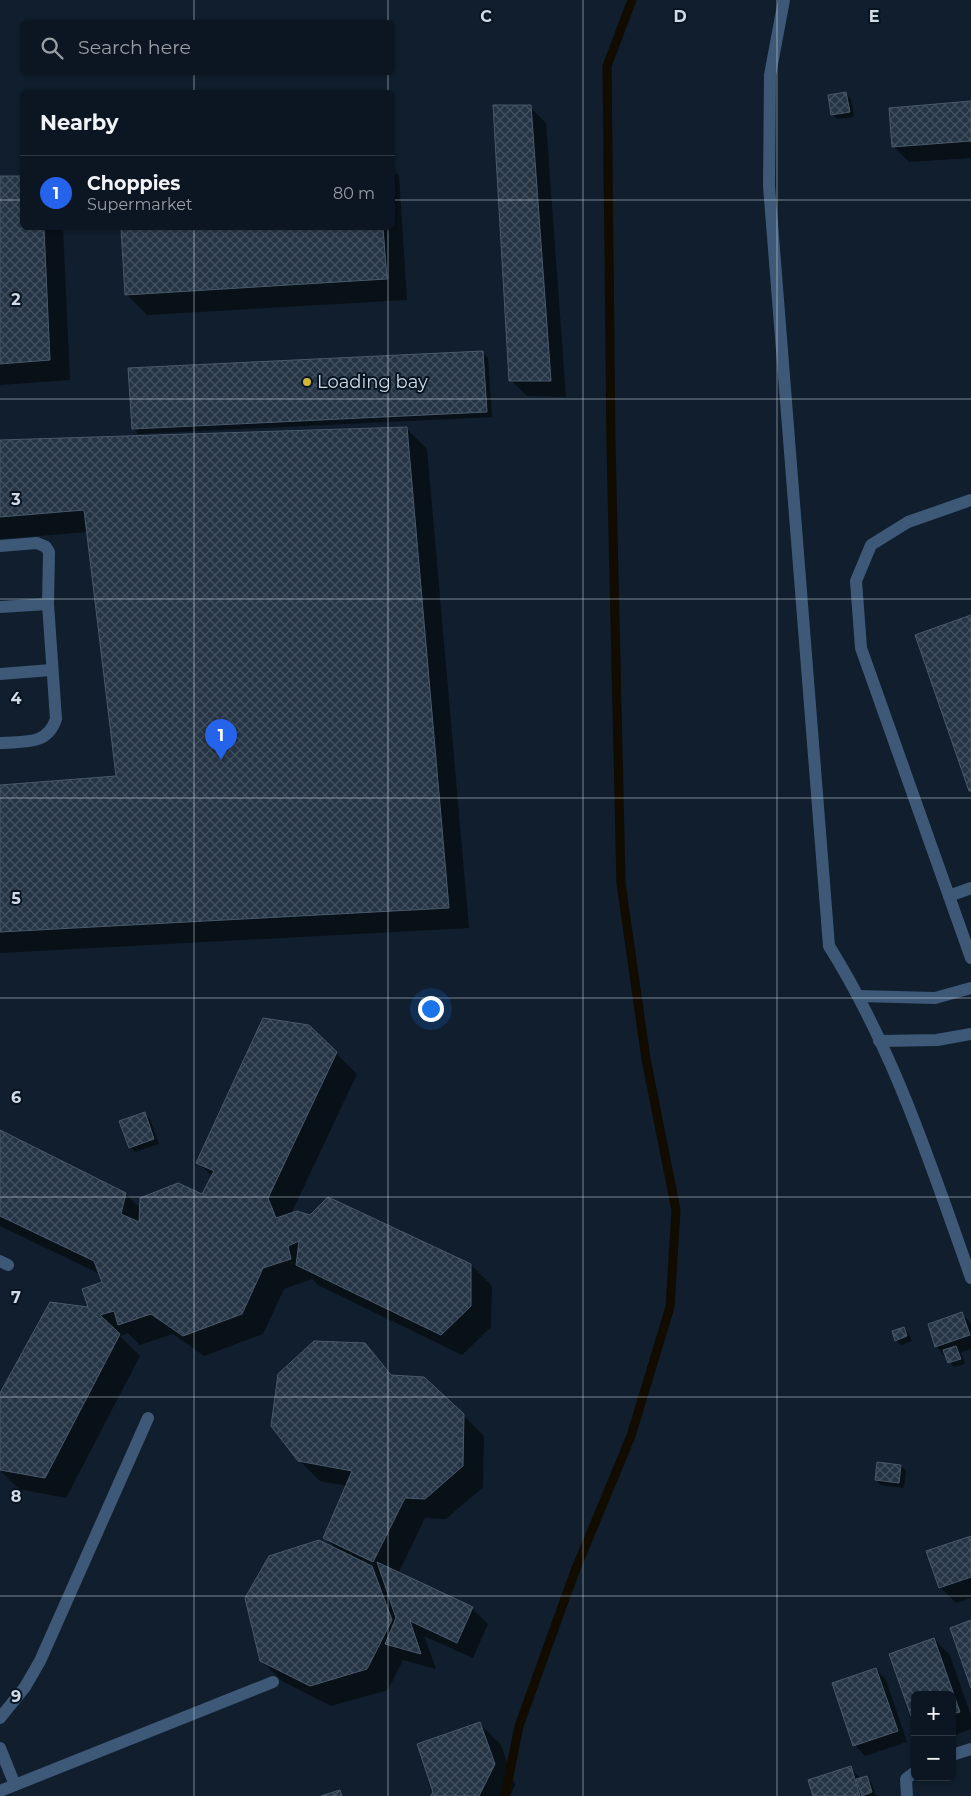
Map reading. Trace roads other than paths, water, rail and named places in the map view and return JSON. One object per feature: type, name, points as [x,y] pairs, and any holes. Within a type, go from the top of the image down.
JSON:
[{"type":"lane","points":[[784,0],[770,75],[769,186],[829,946],[858,996],[912,1114],[971,1278]]},
{"type":"lane","points":[[971,500],[908,522],[871,545],[856,582],[861,648],[971,958]]},
{"type":"lane","points":[[0,546],[36,543],[46,547],[48,552],[51,670],[56,719],[52,730],[38,740],[0,743]]},
{"type":"lane","points":[[0,607],[48,604]]},
{"type":"lane","points":[[0,674],[51,670]]},
{"type":"lane","points":[[949,896],[971,888]]},
{"type":"lane","points":[[858,996],[935,998],[971,988]]},
{"type":"lane","points":[[879,1041],[937,1040],[971,1034]]},
{"type":"lane","points":[[0,1718],[25,1687],[40,1661],[148,1418]]},
{"type":"lane","points":[[0,1791],[273,1682]]},
{"type":"lane","points":[[0,1748],[15,1786]]},
{"type":"lane","points":[[956,1754],[971,1749]]},
{"type":"lane","points":[[907,1796],[906,1779],[911,1775]]},
{"type":"waterway","points":[[505,1796],[519,1726],[575,1571],[631,1436],[670,1307],[676,1210],[646,1059],[621,883],[611,444],[607,66],[632,0]]},
{"type":"place","name":"Loading bay","points":[[307,382]]},
{"type":"place","name":"Choppies","points":[[221,760]]}]
